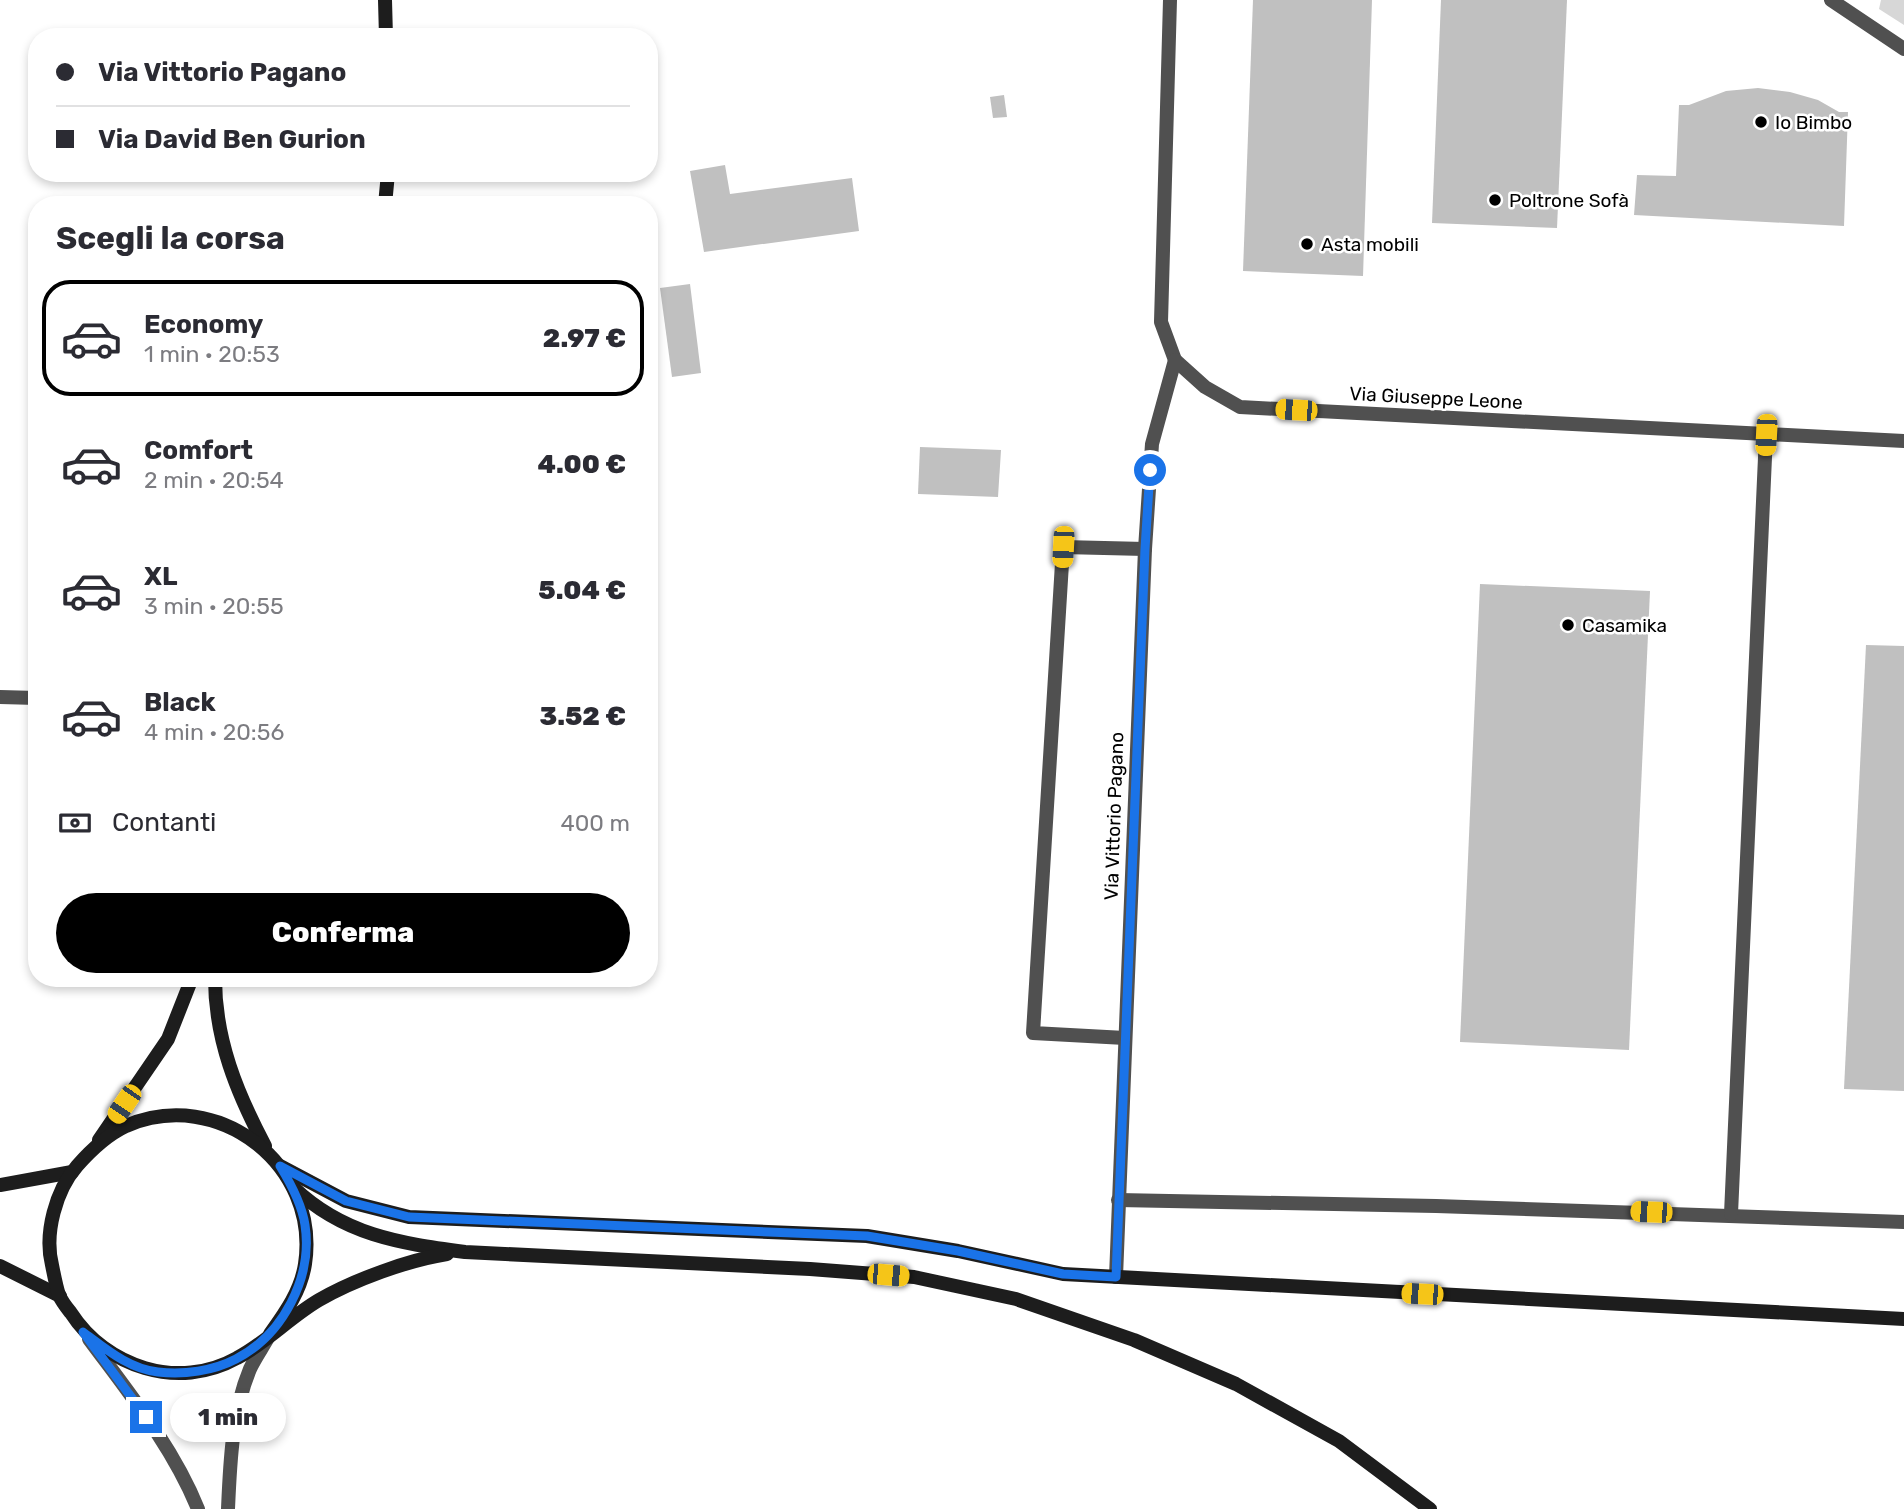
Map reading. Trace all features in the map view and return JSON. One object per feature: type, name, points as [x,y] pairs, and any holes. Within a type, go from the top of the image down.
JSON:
[{"type":"street","points":[[385,0],[386,28]]},
{"type":"street","name":"Via Giuseppe Leone","points":[[1170,0],[1161,322],[1175,360],[1205,387],[1240,407],[1904,441]]},
{"type":"street","points":[[1831,0],[1904,48]]},
{"type":"street","name":"Via Vittorio Pagano","points":[[1116,1277],[1145,549],[1152,444],[1175,360]]},
{"type":"street","points":[[1731,1214],[1766,435]]},
{"type":"street","points":[[1125,1038],[1033,1033],[1063,547],[1145,549]]},
{"type":"street","points":[[0,697],[28,698]]},
{"type":"street","points":[[187,987],[167,1039],[94,1147],[72,1172],[53,1211],[49,1254],[60,1296],[156,1433],[190,1488],[198,1509]]},
{"type":"street","points":[[215,987],[215,1005],[223,1048],[243,1104],[267,1151]]},
{"type":"street","points":[[94,1147],[126,1126],[163,1116],[200,1117],[236,1129],[267,1151],[293,1187],[305,1225],[305,1264],[292,1302],[250,1370],[239,1411],[230,1463],[228,1509]]},
{"type":"street","points":[[280,1166],[346,1201],[409,1217],[867,1236],[958,1251],[1063,1274],[1904,1319]]},
{"type":"street","points":[[0,1185],[72,1172]]},
{"type":"street","points":[[293,1187],[310,1203],[335,1219],[369,1234],[411,1244],[465,1252],[810,1269],[914,1277],[1016,1299],[1134,1340],[1236,1384],[1339,1441],[1430,1509]]},
{"type":"street","points":[[1118,1200],[1422,1205],[1904,1222]]},
{"type":"street","points":[[83,1332],[116,1358],[156,1372],[197,1372],[237,1359],[319,1300],[370,1277],[421,1258],[465,1252]]},
{"type":"street","points":[[0,1266],[60,1296]]},
{"type":"shaded area","points":[[1881,0],[1904,0],[1904,25],[1879,9]]},
{"type":"building","points":[[1253,0],[1372,0],[1363,276],[1243,271]]},
{"type":"building","points":[[1441,0],[1567,0],[1557,228],[1432,223]]},
{"type":"building","points":[[1758,88],[1790,92],[1818,100],[1839,112],[1848,112],[1844,226],[1634,215],[1637,175],[1676,176],[1679,105],[1689,105],[1726,91]]},
{"type":"building","points":[[1004,95],[1007,117],[993,118],[990,97]]},
{"type":"building","points":[[725,165],[730,194],[852,178],[859,231],[704,252],[690,171]]},
{"type":"building","points":[[690,284],[701,373],[672,377],[660,288]]},
{"type":"building","points":[[920,447],[1001,450],[998,497],[918,494]]},
{"type":"building","points":[[1480,584],[1650,591],[1629,1050],[1460,1042]]},
{"type":"building","points":[[1866,645],[1904,646],[1904,1091],[1844,1089]]},
{"type":"place","name":"Io Bimbo","points":[[1761,122]]},
{"type":"place","name":"Poltrone Sofà","points":[[1495,200]]},
{"type":"place","name":"Asta mobili","points":[[1307,244]]},
{"type":"place","name":"Casamika","points":[[1568,625]]},
{"type":"route","points":[[146,1417],[83,1332],[116,1358],[156,1372],[197,1372],[237,1359],[270,1334],[292,1302],[305,1264],[305,1225],[293,1187],[280,1166],[346,1201],[409,1217],[867,1236],[958,1251],[1063,1274],[1116,1277],[1150,470]]}]
